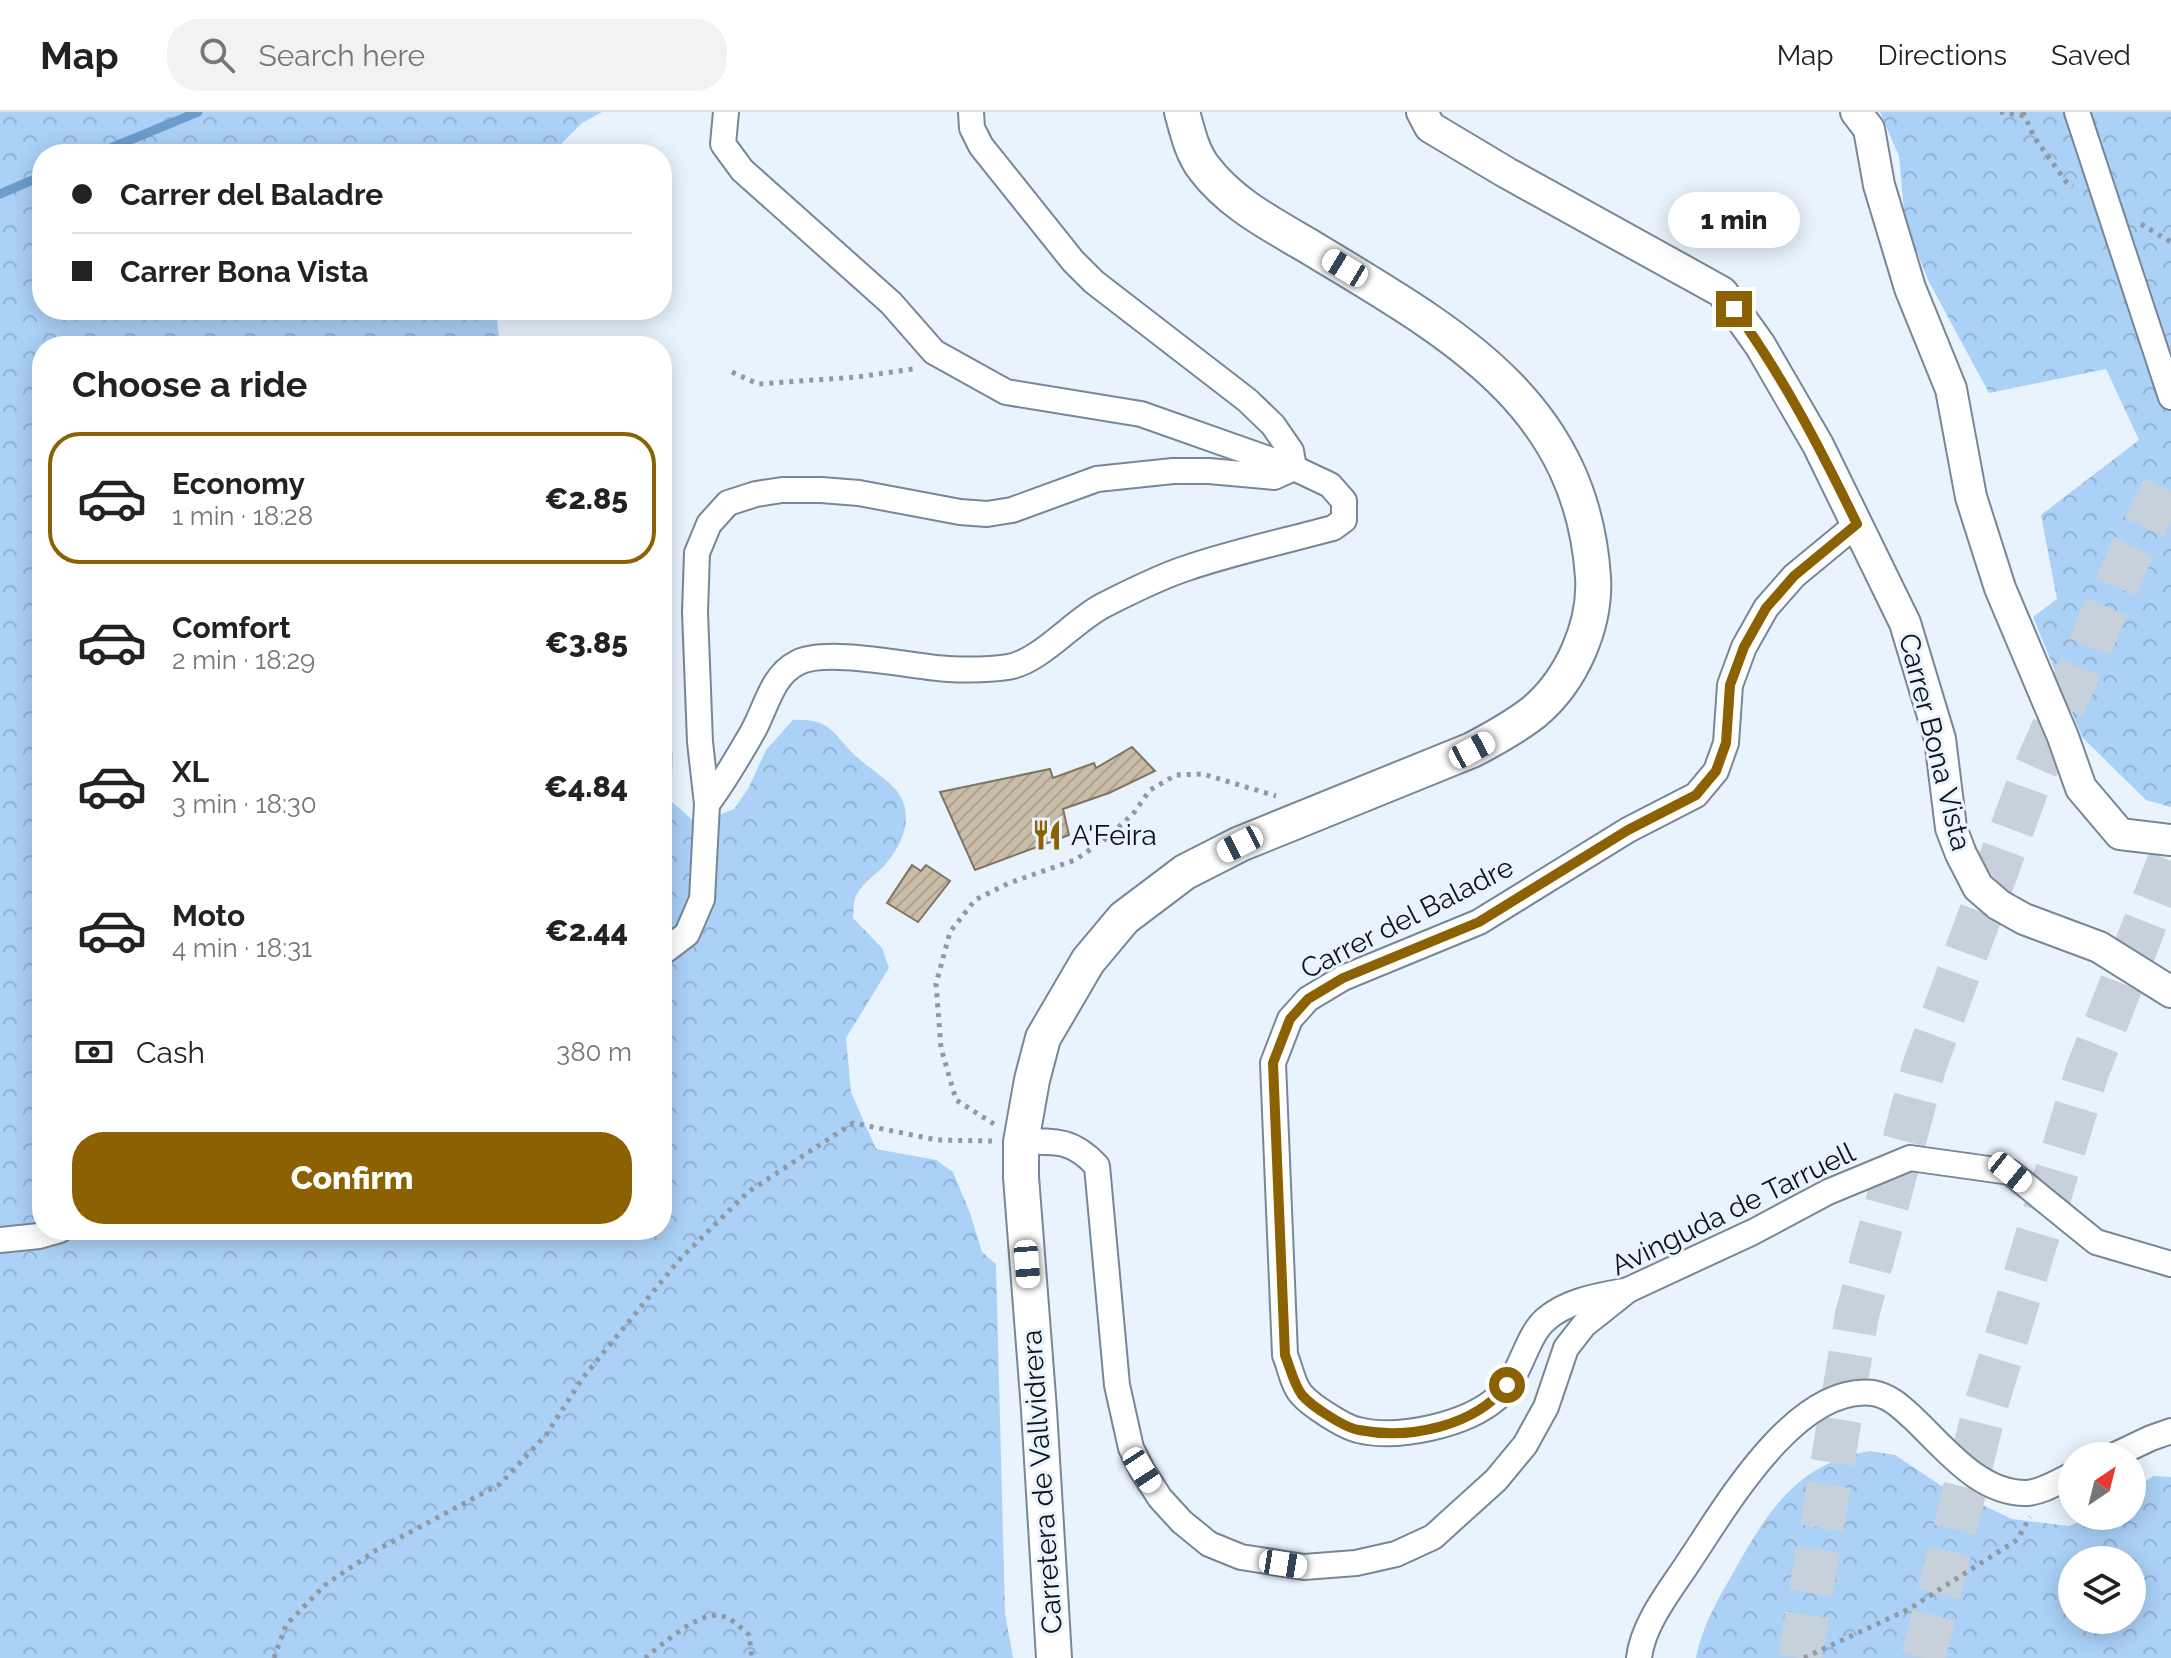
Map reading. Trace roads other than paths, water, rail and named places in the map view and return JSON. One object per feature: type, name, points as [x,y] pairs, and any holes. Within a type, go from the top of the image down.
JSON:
[{"type":"main road","name":"Carretera de Vallvidrera","points":[[1054,1658],[1021,1177],[1021,1142],[1043,1038],[1088,961],[1106,938],[1144,900],[1185,872],[1240,844],[1472,750],[1535,711],[1558,685],[1576,655],[1590,619],[1593,589],[1589,535],[1573,487],[1553,444],[1520,398],[1473,352],[1230,197],[1202,166],[1187,133],[1182,112]]},
{"type":"street","points":[[707,804],[754,730],[783,673],[799,662],[817,658],[946,669],[1012,667],[1034,657],[1075,623],[1103,606],[1172,574],[1333,528],[1344,520],[1344,501],[1330,485],[1294,468],[1141,414],[1006,392],[934,352],[891,303],[742,170],[723,144],[726,112]]},
{"type":"street","points":[[971,112],[972,128],[981,146],[1073,261],[1094,282],[1247,400],[1273,425],[1291,451],[1294,468]]},
{"type":"street","name":"Carrer Bona Vista","points":[[1422,112],[1430,127],[1722,292],[1760,345],[1818,445],[1905,623],[1940,739],[1951,828],[1978,887],[1999,905],[2024,919],[2099,947],[2171,992]]},
{"type":"street","points":[[1856,112],[1869,129],[1879,185],[1910,288],[1951,389],[1971,497],[2000,588],[2063,737],[2081,788],[2120,834],[2171,840]]},
{"type":"street","points":[[2077,112],[2171,397]]},
{"type":"street","points":[[672,945],[687,934],[702,899],[707,804],[700,742],[695,612],[697,553],[709,524],[728,503],[782,490],[821,490],[859,493],[987,514],[1012,510],[1097,479],[1173,471],[1274,477],[1294,468]]},
{"type":"street","name":"Carrer del Baladre","points":[[1628,1290],[1588,1297],[1543,1321],[1517,1372],[1497,1398],[1466,1418],[1432,1429],[1395,1432],[1357,1430],[1328,1415],[1301,1394],[1285,1355],[1273,1063],[1290,1019],[1308,999],[1343,978],[1479,922],[1628,830],[1696,795],[1716,771],[1726,743],[1730,685],[1744,647],[1766,608],[1794,576],[1857,524]]},
{"type":"street","name":"Avinguda de Tarruell","points":[[1021,1142],[1059,1141],[1084,1152],[1097,1166],[1117,1385],[1131,1448],[1160,1498],[1182,1522],[1209,1544],[1241,1557],[1304,1567],[1356,1563],[1396,1554],[1433,1537],[1496,1480],[1525,1445],[1546,1407],[1566,1348],[1584,1325],[1628,1290],[1753,1232],[1828,1192],[1910,1158],[2010,1172],[2096,1242],[2171,1264]]},
{"type":"street","points":[[0,1240],[32,1237]]},
{"type":"street","points":[[1639,1658],[1640,1644],[1665,1598],[1733,1496],[1773,1444],[1801,1419],[1830,1400],[1854,1392],[1884,1395],[1900,1406],[1965,1468],[2005,1490],[2028,1493],[2058,1482]]},
{"type":"street","points":[[2143,1442],[2171,1431]]},
{"type":"waterway","points":[[120,144],[198,112]]},
{"type":"waterway","points":[[0,194],[32,180]]},
{"type":"tunnel","points":[[1800,1658],[1857,1315],[1924,1067],[2027,788],[2133,548],[2171,475]]},
{"type":"tunnel","points":[[1923,1658],[1984,1412],[2087,1072],[2171,857]]},
{"type":"place","name":"A'Feira","points":[[1047,835]]}]
